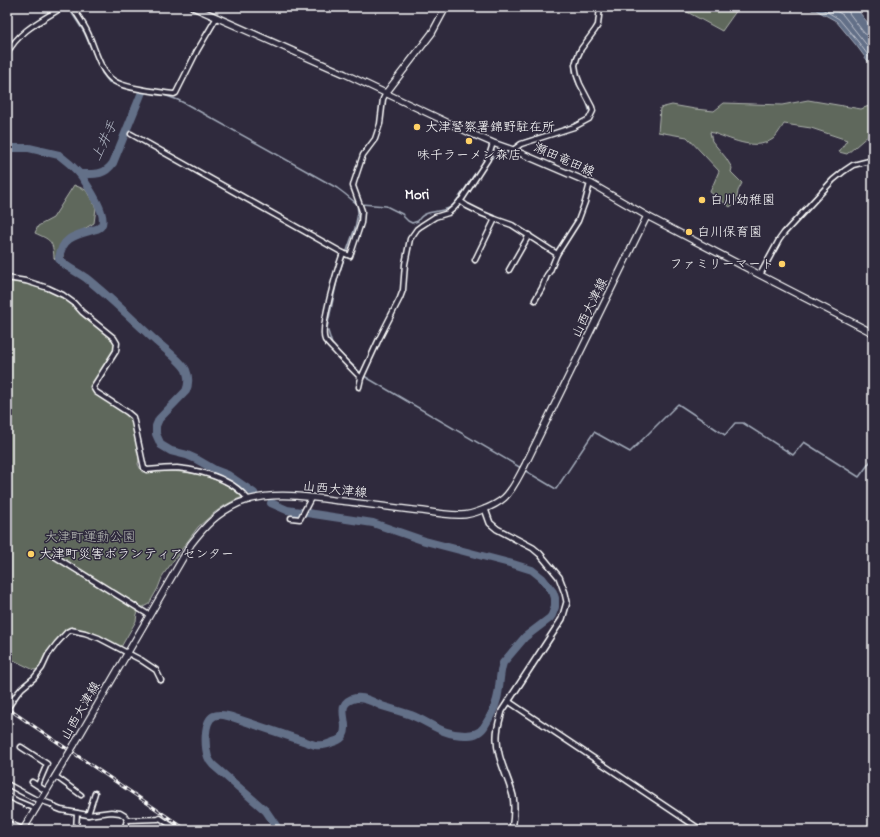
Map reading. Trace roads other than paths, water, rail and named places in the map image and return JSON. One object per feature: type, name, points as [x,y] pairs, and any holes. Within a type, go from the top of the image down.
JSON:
[{"type":"main road","name":"瀬田竜田線","points":[[193,7],[345,74],[493,143],[590,183],[647,216],[760,276],[873,333]]},
{"type":"main road","points":[[386,93],[432,33],[446,7]]},
{"type":"main road","name":"山西大津線","points":[[23,830],[74,746],[191,544],[205,526],[216,516],[249,500],[283,495],[461,516],[485,509],[505,497],[522,472],[647,216]]},
{"type":"street","points":[[7,54],[10,47],[25,31],[62,7]]},
{"type":"street","points":[[72,7],[82,21],[106,74],[115,82],[127,87],[174,94],[176,93],[216,17]]},
{"type":"street","points":[[513,150],[521,144],[574,127],[589,119],[593,111],[592,107],[580,84],[575,65],[581,49],[596,30],[600,7]]},
{"type":"street","points":[[131,134],[350,256],[361,223],[362,211],[353,186],[360,161],[375,138],[381,120],[383,99],[386,93]]},
{"type":"street","points":[[359,387],[361,378],[379,339],[404,290],[405,264],[412,235],[421,226],[435,217],[448,213],[454,208],[488,159],[493,143]]},
{"type":"street","points":[[760,276],[778,240],[833,180],[853,165],[873,160]]},
{"type":"street","points":[[534,300],[542,288],[546,275],[550,271],[557,254],[578,221],[590,183]]},
{"type":"street","points":[[460,201],[494,219],[512,225],[557,254]]},
{"type":"street","points":[[475,260],[494,219]]},
{"type":"street","points":[[509,270],[529,235]]},
{"type":"street","points":[[343,253],[338,265],[324,325],[324,336],[337,353],[361,378]]},
{"type":"street","points":[[7,278],[26,281],[48,288],[63,295],[114,338],[117,343],[116,351],[94,384],[94,387],[96,392],[127,412],[132,417],[144,468],[146,470],[178,468],[207,474],[225,480],[239,490],[249,500]]},
{"type":"street","points":[[291,518],[300,519],[311,498]]},
{"type":"street","points":[[485,509],[490,523],[497,529],[533,548],[540,554],[559,577],[567,602],[562,619],[502,711],[497,726],[496,737],[498,751],[512,795],[514,807],[512,830]]},
{"type":"street","points":[[54,556],[149,615]]},
{"type":"street","points":[[7,710],[17,694],[42,668],[48,655],[57,643],[71,630],[93,635],[141,660],[156,670],[161,680]]},
{"type":"street","points":[[508,702],[701,830]]},
{"type":"street","points":[[21,747],[47,764],[38,786]]},
{"type":"street","points":[[55,776],[81,795]]},
{"type":"street","points":[[32,782],[46,791]]},
{"type":"street","points":[[7,784],[33,798],[51,804],[61,810],[88,815],[111,812],[120,813],[125,816],[127,820]]},
{"type":"street","points":[[88,815],[95,793]]},
{"type":"street","points":[[7,795],[36,809]]},
{"type":"street","points":[[76,830],[78,813]]},
{"type":"street","points":[[127,820],[160,818],[178,830]]},
{"type":"street","points":[[124,830],[127,820]]},
{"type":"street","points":[[7,823],[23,830],[41,830]]},
{"type":"water","points":[[810,7],[855,7],[873,29],[873,68],[836,21],[816,10],[812,10]]},
{"type":"waterway","points":[[68,7],[84,32],[102,73],[109,82],[123,87]]},
{"type":"waterway","points":[[577,52],[574,57],[573,69],[575,80],[584,95]]},
{"type":"waterway","name":"上井手","points":[[139,91],[147,92]]},
{"type":"waterway","name":"上井手","points":[[7,148],[29,148],[59,155],[80,174],[94,174],[102,172],[113,163],[142,92]]},
{"type":"waterway","points":[[164,95],[188,105],[337,188],[357,204]]},
{"type":"waterway","points":[[520,143],[587,118],[590,113],[586,100]]},
{"type":"waterway","points":[[483,164],[486,159],[505,155],[509,151]]},
{"type":"waterway","points":[[361,204],[386,206],[404,215],[403,216],[412,223],[418,221],[420,217],[427,213],[445,210],[452,206],[478,170]]},
{"type":"waterway","points":[[80,174],[96,200],[103,221],[101,226],[98,228],[70,238],[63,246],[59,259],[104,293],[177,359],[186,370],[188,375],[188,386],[186,391],[159,419],[156,426],[156,434],[161,445],[171,451],[196,459],[215,470],[228,475],[254,493]]},
{"type":"waterway","points":[[357,204],[358,213],[355,228],[338,276],[327,328],[332,344],[361,373]]},
{"type":"waterway","points":[[364,376],[521,468]]},
{"type":"waterway","points":[[524,470],[556,489],[594,432],[630,452],[678,404],[725,435],[735,423],[743,423],[793,455],[804,442],[859,477],[873,458]]},
{"type":"waterway","points":[[271,503],[287,510],[373,523],[425,541],[532,570],[542,578],[553,592],[555,598],[555,607],[550,618],[525,637],[503,663],[495,706],[484,727],[476,734],[465,735],[443,731],[411,715],[363,698],[356,698],[345,704],[343,709],[345,731],[342,737],[324,745],[315,745],[225,715],[216,715],[210,719],[206,729],[207,753],[210,761],[266,811],[279,830]]},
{"type":"railway","points":[[7,708],[187,830]]},
{"type":"place","name":"大津警察署錦野駐在所","points":[[417,127]]},
{"type":"place","name":"味千ラーメン森店","points":[[469,141]]},
{"type":"place","name":"白川幼稚園","points":[[702,200]]},
{"type":"place","name":"白川保育園","points":[[689,232]]},
{"type":"place","name":"ファミリーマート","points":[[782,264]]},
{"type":"place","name":"大津町災害ボランティアセンター","points":[[31,554]]},
{"type":"district","name":"Mori","points":[[417,195]]},
{"type":"park label","name":"大津町運動公園","points":[[90,537]]}]
